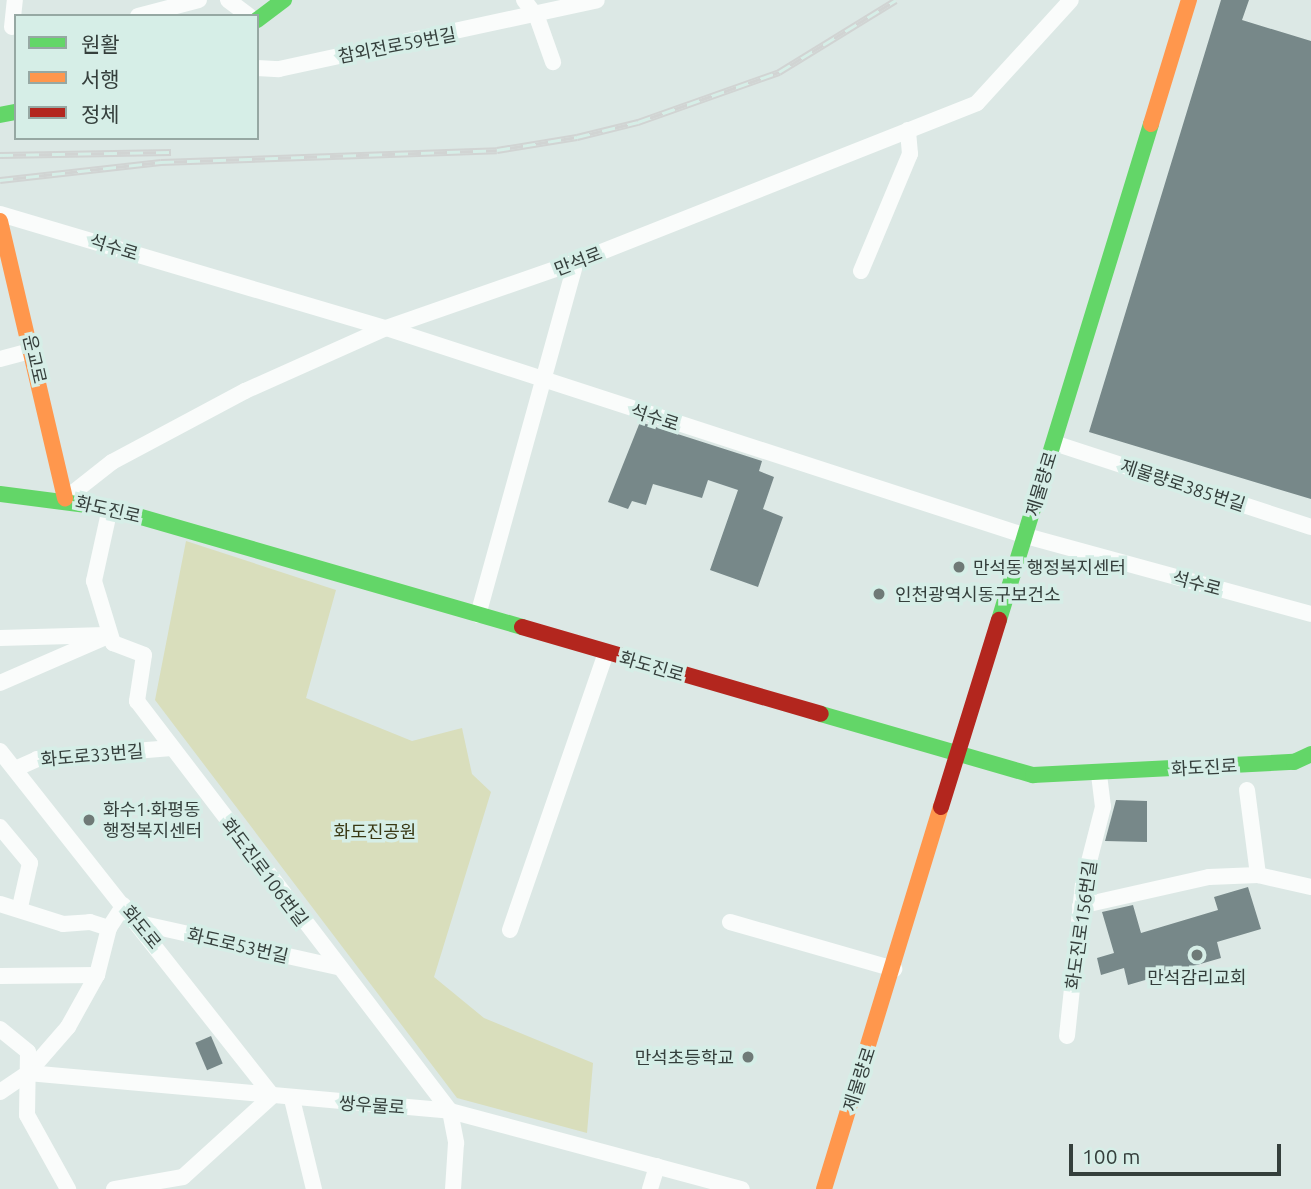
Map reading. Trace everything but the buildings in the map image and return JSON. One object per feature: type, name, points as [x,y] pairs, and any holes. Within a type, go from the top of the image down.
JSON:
[{"type":"street","points":[[9,29],[15,0]]},
{"type":"street","points":[[146,14],[199,0]]},
{"type":"street","points":[[228,0],[246,14]]},
{"type":"street","points":[[259,19],[284,0]]},
{"type":"street","points":[[524,0],[537,17],[554,62]]},
{"type":"street","name":"만석로","points":[[65,499],[112,462],[209,411],[386,328],[576,262],[977,103],[1071,0]]},
{"type":"street","name":"제물량로","points":[[824,1189],[894,969],[1189,0]]},
{"type":"street","name":"참외전로59번길","points":[[259,68],[279,69],[537,17],[589,1]]},
{"type":"street","points":[[861,271],[910,154],[908,130]]},
{"type":"street","name":"석수로","points":[[0,214],[386,328],[1026,536],[1311,614]]},
{"type":"street","name":"운교로","points":[[0,221],[34,350],[65,499]]},
{"type":"street","points":[[478,615],[576,262]]},
{"type":"street","points":[[0,359],[34,350]]},
{"type":"street","name":"제물량로385번길","points":[[1054,443],[1311,527]]},
{"type":"street","name":"화도진로","points":[[2,497],[65,499],[110,508],[959,756],[1033,775],[1294,762],[1311,754]]},
{"type":"street","points":[[0,683],[108,636],[94,581],[110,508]]},
{"type":"street","name":"화도진로106번길","points":[[6,637],[108,636],[113,643],[144,655],[137,701],[337,967],[450,1111]]},
{"type":"street","points":[[510,930],[606,652]]},
{"type":"street","name":"화도로33번길","points":[[6,762],[172,748]]},
{"type":"street","name":"화도로","points":[[6,762],[139,923],[272,1096]]},
{"type":"street","name":"화도진로156번길","points":[[1067,1036],[1080,906],[1103,807],[1099,773]]},
{"type":"street","points":[[1247,790],[1258,875]]},
{"type":"street","points":[[0,827],[30,863],[20,907]]},
{"type":"street","points":[[1080,906],[1209,877],[1258,875],[1311,887]]},
{"type":"street","points":[[0,904],[20,907],[63,923],[90,922],[109,928]]},
{"type":"street","points":[[0,1092],[28,1073],[68,1027],[97,975],[109,928],[124,905]]},
{"type":"street","points":[[730,922],[894,969]]},
{"type":"street","name":"화도로53번길","points":[[139,923],[337,967]]},
{"type":"street","points":[[0,976],[97,975]]},
{"type":"street","points":[[0,1029],[28,1052],[27,1115],[68,1189]]},
{"type":"street","name":"쌍우물로","points":[[28,1073],[292,1099],[450,1111],[742,1189]]},
{"type":"street","points":[[114,1189],[157,1187],[183,1177],[272,1096]]},
{"type":"street","points":[[292,1099],[314,1189]]},
{"type":"street","points":[[450,1111],[456,1143],[453,1189]]},
{"type":"street","points":[[650,1189],[657,1166]]},
{"type":"green space","name":"화도진공원","points":[[186,541],[336,590],[306,698],[412,741],[462,728],[472,774],[491,792],[434,977],[484,1018],[593,1063],[587,1133],[457,1098],[155,700]]},
{"type":"railway","points":[[0,180],[161,162],[497,150],[577,137],[638,122],[779,72],[896,0]]},
{"type":"railway","points":[[0,155],[171,152]]},
{"type":"traffic: fast","points":[[259,19],[284,0]]},
{"type":"traffic: fast","points":[[0,115],[14,112]]},
{"type":"traffic: fast","points":[[999,620],[1151,124]]},
{"type":"traffic: fast","points":[[0,494],[110,508],[522,627]]},
{"type":"traffic: fast","points":[[821,714],[1033,775],[1294,762],[1311,754]]},
{"type":"traffic: slow","points":[[1151,124],[1189,0]]},
{"type":"traffic: slow","points":[[0,221],[65,499]]},
{"type":"traffic: slow","points":[[824,1189],[941,807]]},
{"type":"traffic: jam","points":[[941,807],[999,620]]},
{"type":"traffic: jam","points":[[522,627],[821,714]]},
{"type":"place","name":"만석동 행정복지센터","points":[[959,567]]},
{"type":"place","name":"인천광역시동구보건소","points":[[879,594]]},
{"type":"place","name":"화수1·화평동 행정복지센터","points":[[89,820]]},
{"type":"place","name":"만석감리교회","points":[[1197,955]]},
{"type":"place","name":"만석초등학교","points":[[748,1057]]}]
